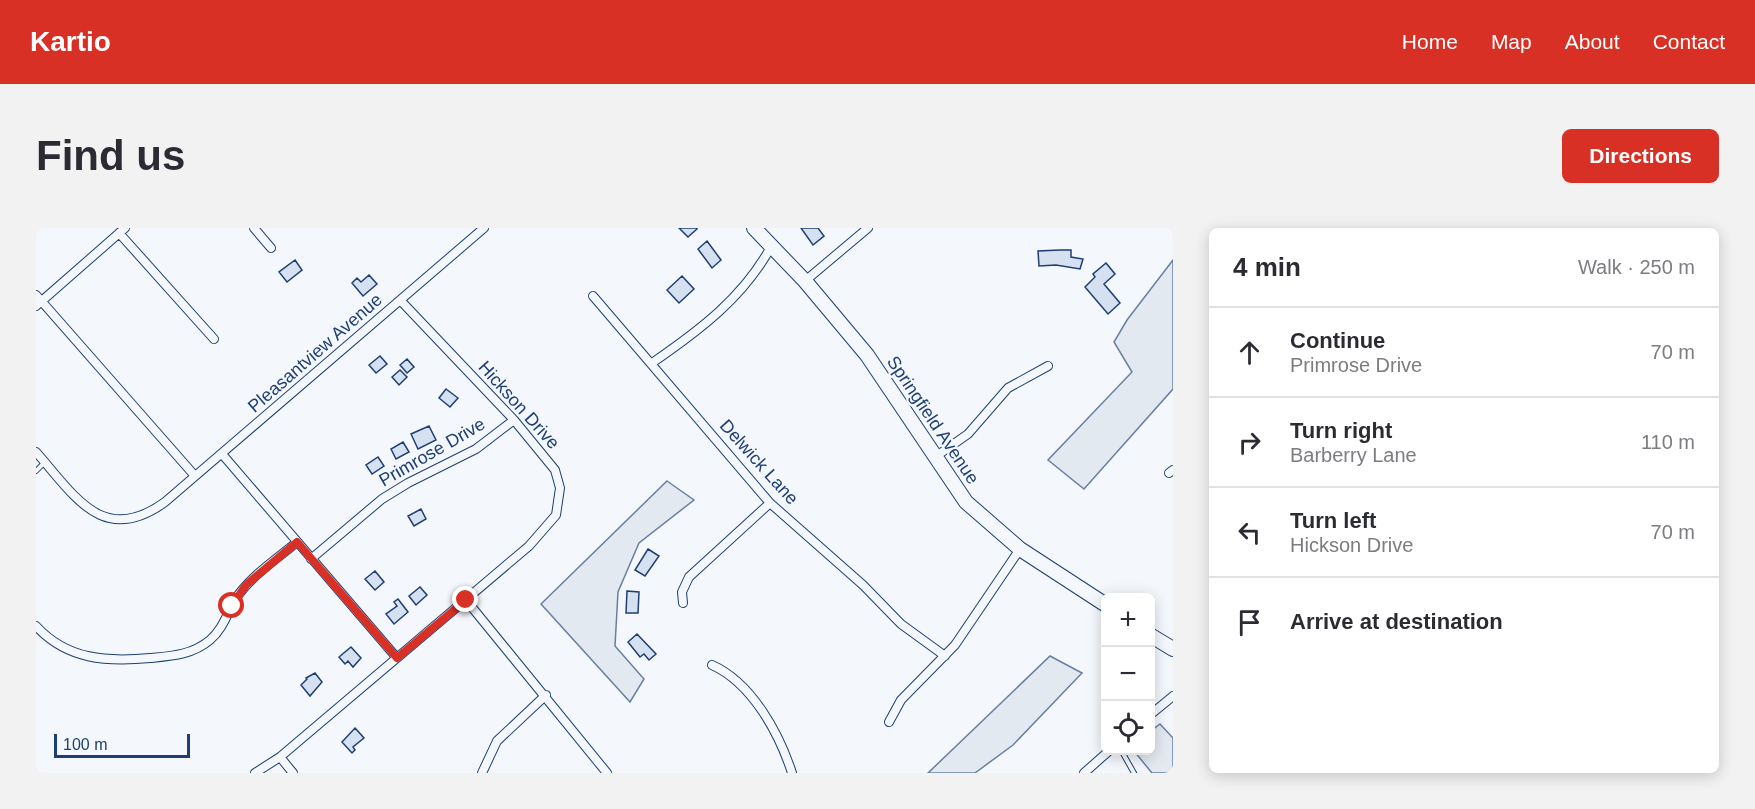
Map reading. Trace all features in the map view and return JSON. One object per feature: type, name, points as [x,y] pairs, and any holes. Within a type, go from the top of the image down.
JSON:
[{"type":"main road","name":"Springfield Avenue","points":[[754,228],[805,280],[867,355],[966,502],[1020,549],[1101,602]]},
{"type":"main road","points":[[1155,638],[1173,649]]},
{"type":"street","points":[[254,228],[271,248]]},
{"type":"street","name":"Pleasantview Avenue","points":[[36,452],[83,504],[105,519],[122,520],[143,516],[165,502],[222,454],[484,228]]},
{"type":"street","points":[[805,280],[868,228]]},
{"type":"street","points":[[195,476],[38,301],[122,231],[214,339]]},
{"type":"street","points":[[652,363],[705,326],[738,295],[772,245]]},
{"type":"street","name":"Delwick Lane","points":[[593,296],[770,503],[862,585],[901,624],[945,656]]},
{"type":"street","name":"Hickson Drive","points":[[255,773],[280,758],[530,546],[556,515],[560,488],[555,470],[514,420],[401,301]]},
{"type":"street","points":[[935,456],[968,434],[1008,388],[1048,366]]},
{"type":"street","name":"Primrose Drive","points":[[311,559],[382,499],[408,483],[477,449],[514,420]]},
{"type":"street","points":[[222,454],[397,658]]},
{"type":"street","points":[[683,603],[682,592],[689,577],[770,503]]},
{"type":"street","points":[[36,626],[56,644],[76,654],[98,659],[124,660],[175,656],[203,645],[219,630],[246,585],[297,542]]},
{"type":"street","points":[[889,722],[901,700],[945,656],[1020,549]]},
{"type":"street","points":[[466,600],[546,695],[607,773]]},
{"type":"street","points":[[712,665],[727,672],[756,703],[778,737],[792,773]]},
{"type":"street","points":[[482,773],[497,741],[546,695]]},
{"type":"street","points":[[1155,711],[1173,696]]},
{"type":"street","points":[[1084,773],[1104,755]]},
{"type":"street","points":[[280,758],[293,773]]},
{"type":"lane","points":[[36,471],[45,462]]},
{"type":"lane","points":[[1124,755],[1134,773]]},
{"type":"shaded area","points":[[1173,260],[1173,389],[1084,489],[1048,460],[1132,372],[1114,342],[1127,320]]},
{"type":"shaded area","points":[[667,481],[694,500],[639,543],[618,592],[615,646],[644,679],[630,702],[541,604]]},
{"type":"shaded area","points":[[1050,656],[1082,673],[1013,745],[975,773],[928,773]]},
{"type":"shaded area","points":[[1160,724],[1173,738],[1173,773],[1152,773],[1137,755],[1155,755],[1155,728]]},
{"type":"building","points":[[679,228],[697,228],[697,229],[688,237]]},
{"type":"building","points":[[801,228],[818,228],[824,236],[813,245]]},
{"type":"building","points":[[707,241],[721,260],[712,268],[698,249]]},
{"type":"building","points":[[1071,250],[1071,257],[1083,259],[1080,269],[1056,265],[1039,266],[1038,251]]},
{"type":"building","points":[[295,260],[302,270],[287,282],[279,272]]},
{"type":"building","points":[[1106,263],[1115,274],[1104,284],[1120,303],[1108,314],[1085,287],[1095,277],[1093,274]]},
{"type":"building","points":[[369,275],[377,284],[363,296],[352,283],[357,278],[361,282]]},
{"type":"building","points":[[682,276],[694,289],[679,303],[667,290]]},
{"type":"building","points":[[380,356],[387,364],[376,373],[369,365]]},
{"type":"building","points":[[407,359],[414,367],[407,373],[400,365]]},
{"type":"building","points":[[400,370],[407,377],[399,385],[392,377]]},
{"type":"building","points":[[446,389],[458,398],[450,407],[439,398]]},
{"type":"building","points":[[429,426],[436,440],[418,449],[411,434]]},
{"type":"building","points":[[403,442],[409,452],[396,459],[391,449]]},
{"type":"building","points":[[378,457],[384,466],[372,474],[366,465]]},
{"type":"building","points":[[421,509],[426,519],[414,526],[408,516]]},
{"type":"building","points":[[648,549],[659,556],[645,576],[635,570]]},
{"type":"building","points":[[375,571],[384,582],[375,590],[365,579]]},
{"type":"building","points":[[420,587],[427,595],[416,605],[409,596]]},
{"type":"building","points":[[627,591],[639,592],[638,613],[626,613]]},
{"type":"building","points":[[398,599],[408,612],[394,624],[386,614],[397,606],[394,602]]},
{"type":"building","points":[[637,634],[656,654],[649,660],[644,654],[640,657],[628,642]]},
{"type":"building","points":[[351,647],[361,658],[353,667],[348,661],[345,664],[339,657]]},
{"type":"building","points":[[315,673],[322,682],[310,696],[301,685],[306,678]]},
{"type":"building","points":[[355,728],[364,738],[353,747],[355,750],[352,753],[342,742]]},
{"type":"route","points":[[232,606],[246,585],[297,542],[397,658],[466,600]]}]
